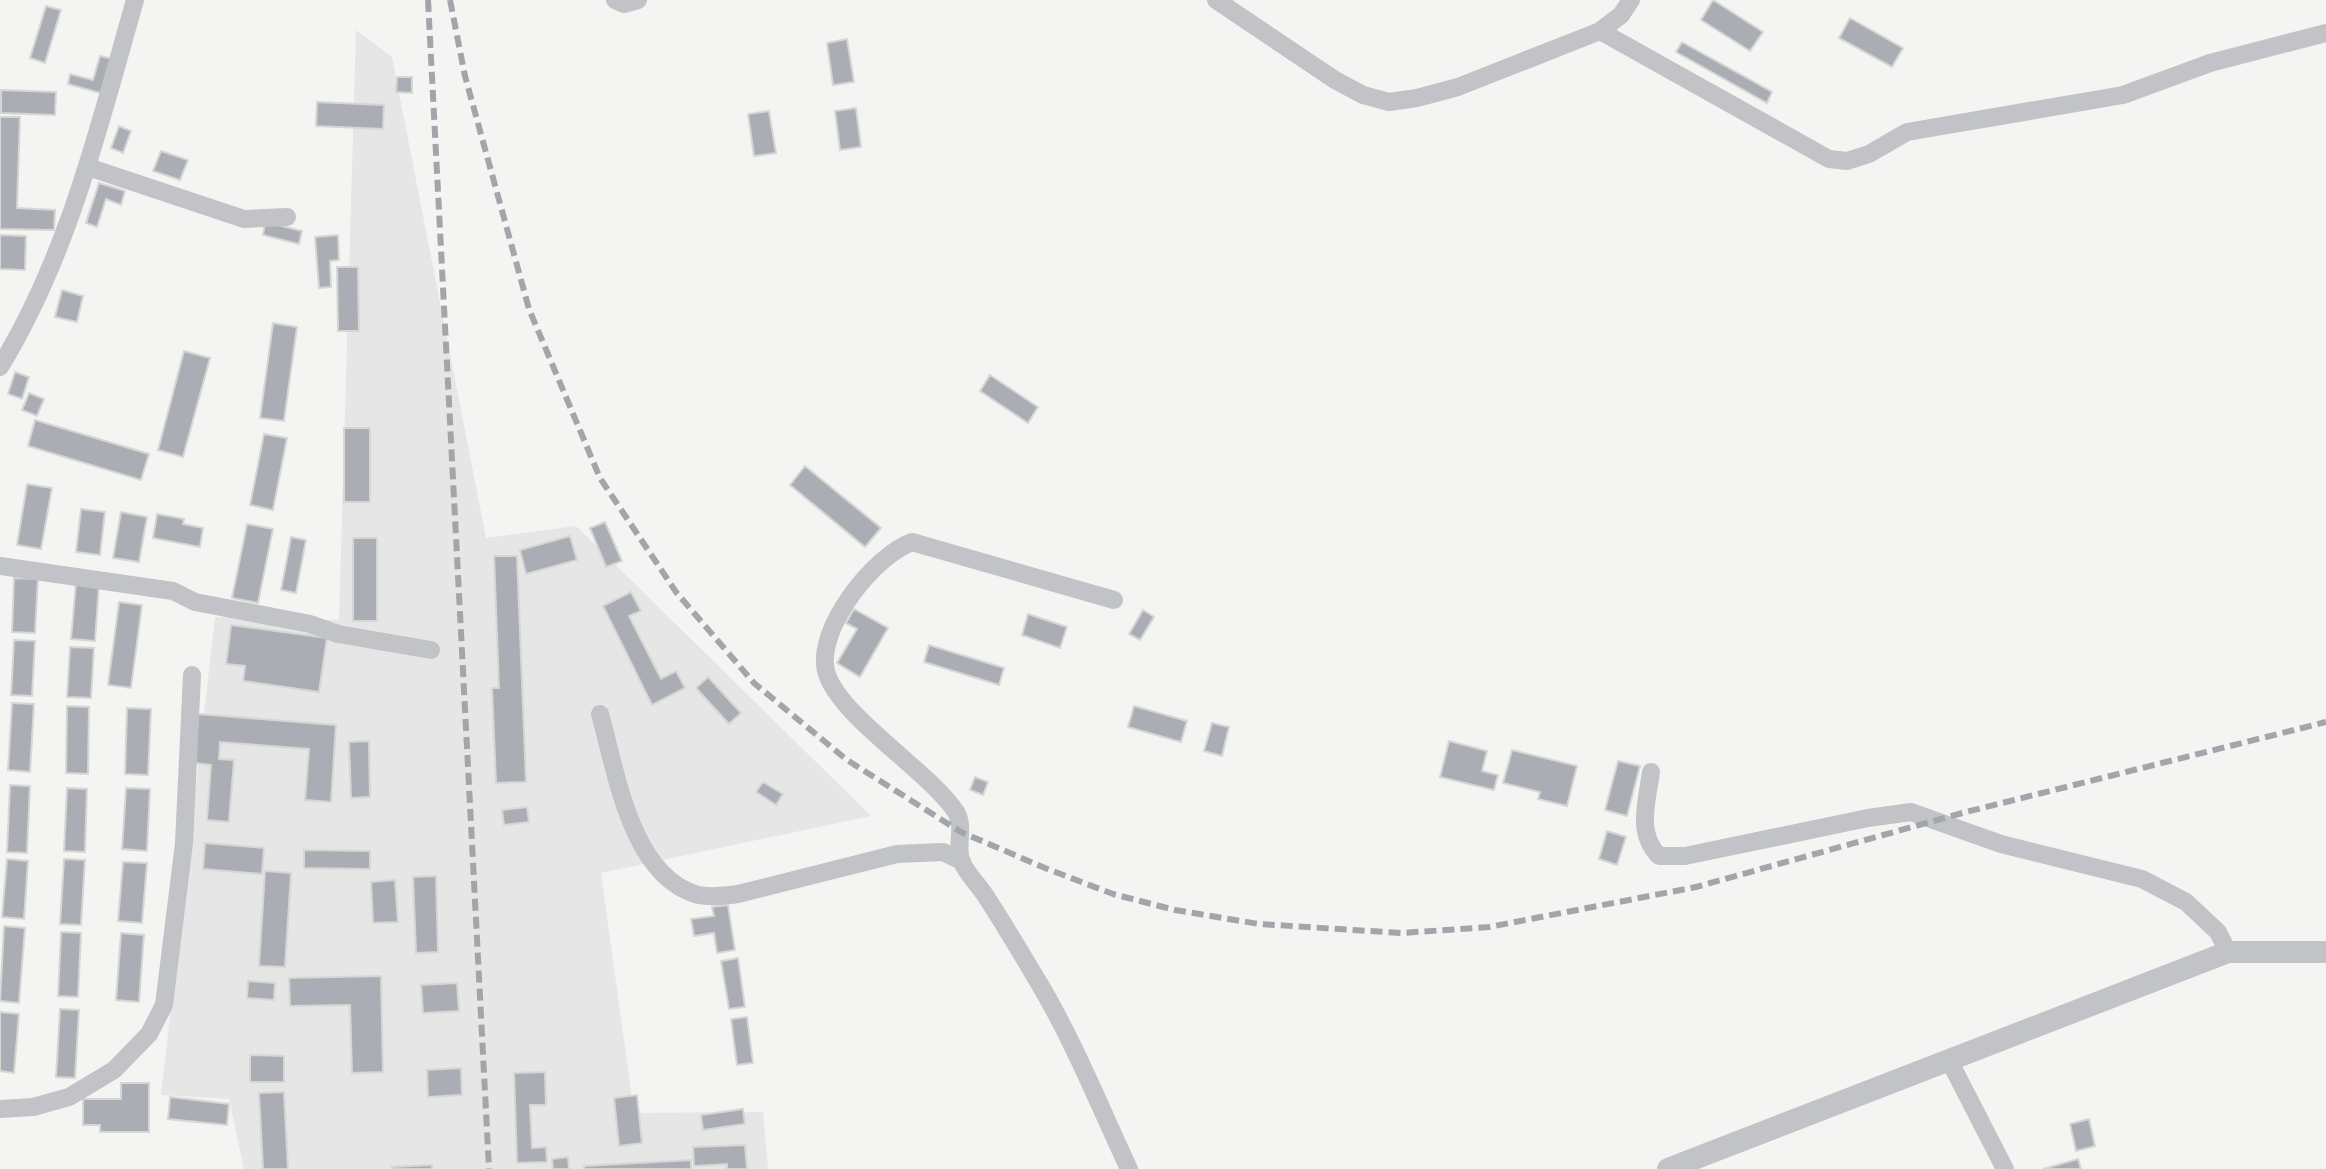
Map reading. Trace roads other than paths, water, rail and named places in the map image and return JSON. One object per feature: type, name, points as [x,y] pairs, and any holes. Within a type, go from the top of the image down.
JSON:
[{"type":"street","points":[[0,367],[20,335],[57,253],[88,167],[135,0]]},
{"type":"street","points":[[615,0],[624,4],[638,0]]},
{"type":"street","points":[[1216,0],[1335,80],[1363,95],[1389,102],[1458,87],[1600,31],[1621,15],[1631,0]]},
{"type":"street","points":[[1600,31],[1829,159],[1847,161],[1869,154],[1907,132],[2123,95],[2210,63],[2326,33]]},
{"type":"street","points":[[88,167],[244,219],[287,217]]},
{"type":"street","points":[[962,861],[957,814],[831,686],[825,667],[827,644],[837,615],[879,562],[896,548],[912,542],[1114,600]]},
{"type":"street","points":[[0,566],[173,591],[195,602],[310,624],[338,634],[431,650]]},
{"type":"street","points":[[0,1109],[33,1107],[69,1097],[114,1070],[149,1034],[164,1005],[184,843],[192,675]]},
{"type":"street","points":[[600,714],[631,826],[652,862],[670,880],[694,893],[715,896],[738,894],[897,854],[943,852],[962,861],[1048,998],[1129,1169]]},
{"type":"street","points":[[1651,772],[1644,828],[1648,846],[1659,856],[1685,856],[1911,812],[2001,844],[2142,879],[2186,902],[2218,932],[2228,952]]},
{"type":"street","points":[[1668,1169],[2228,952],[2326,952]]},
{"type":"street","points":[[1949,1060],[2005,1169]]},
{"type":"railway","points":[[428,0],[489,1169]]},
{"type":"railway","points":[[450,0],[465,76],[529,309],[600,478],[676,592],[754,683],[847,760],[961,832],[1045,868],[1113,894],[1175,910],[1259,924],[1402,933],[1489,927],[1696,887],[1966,812],[2326,722]]}]
